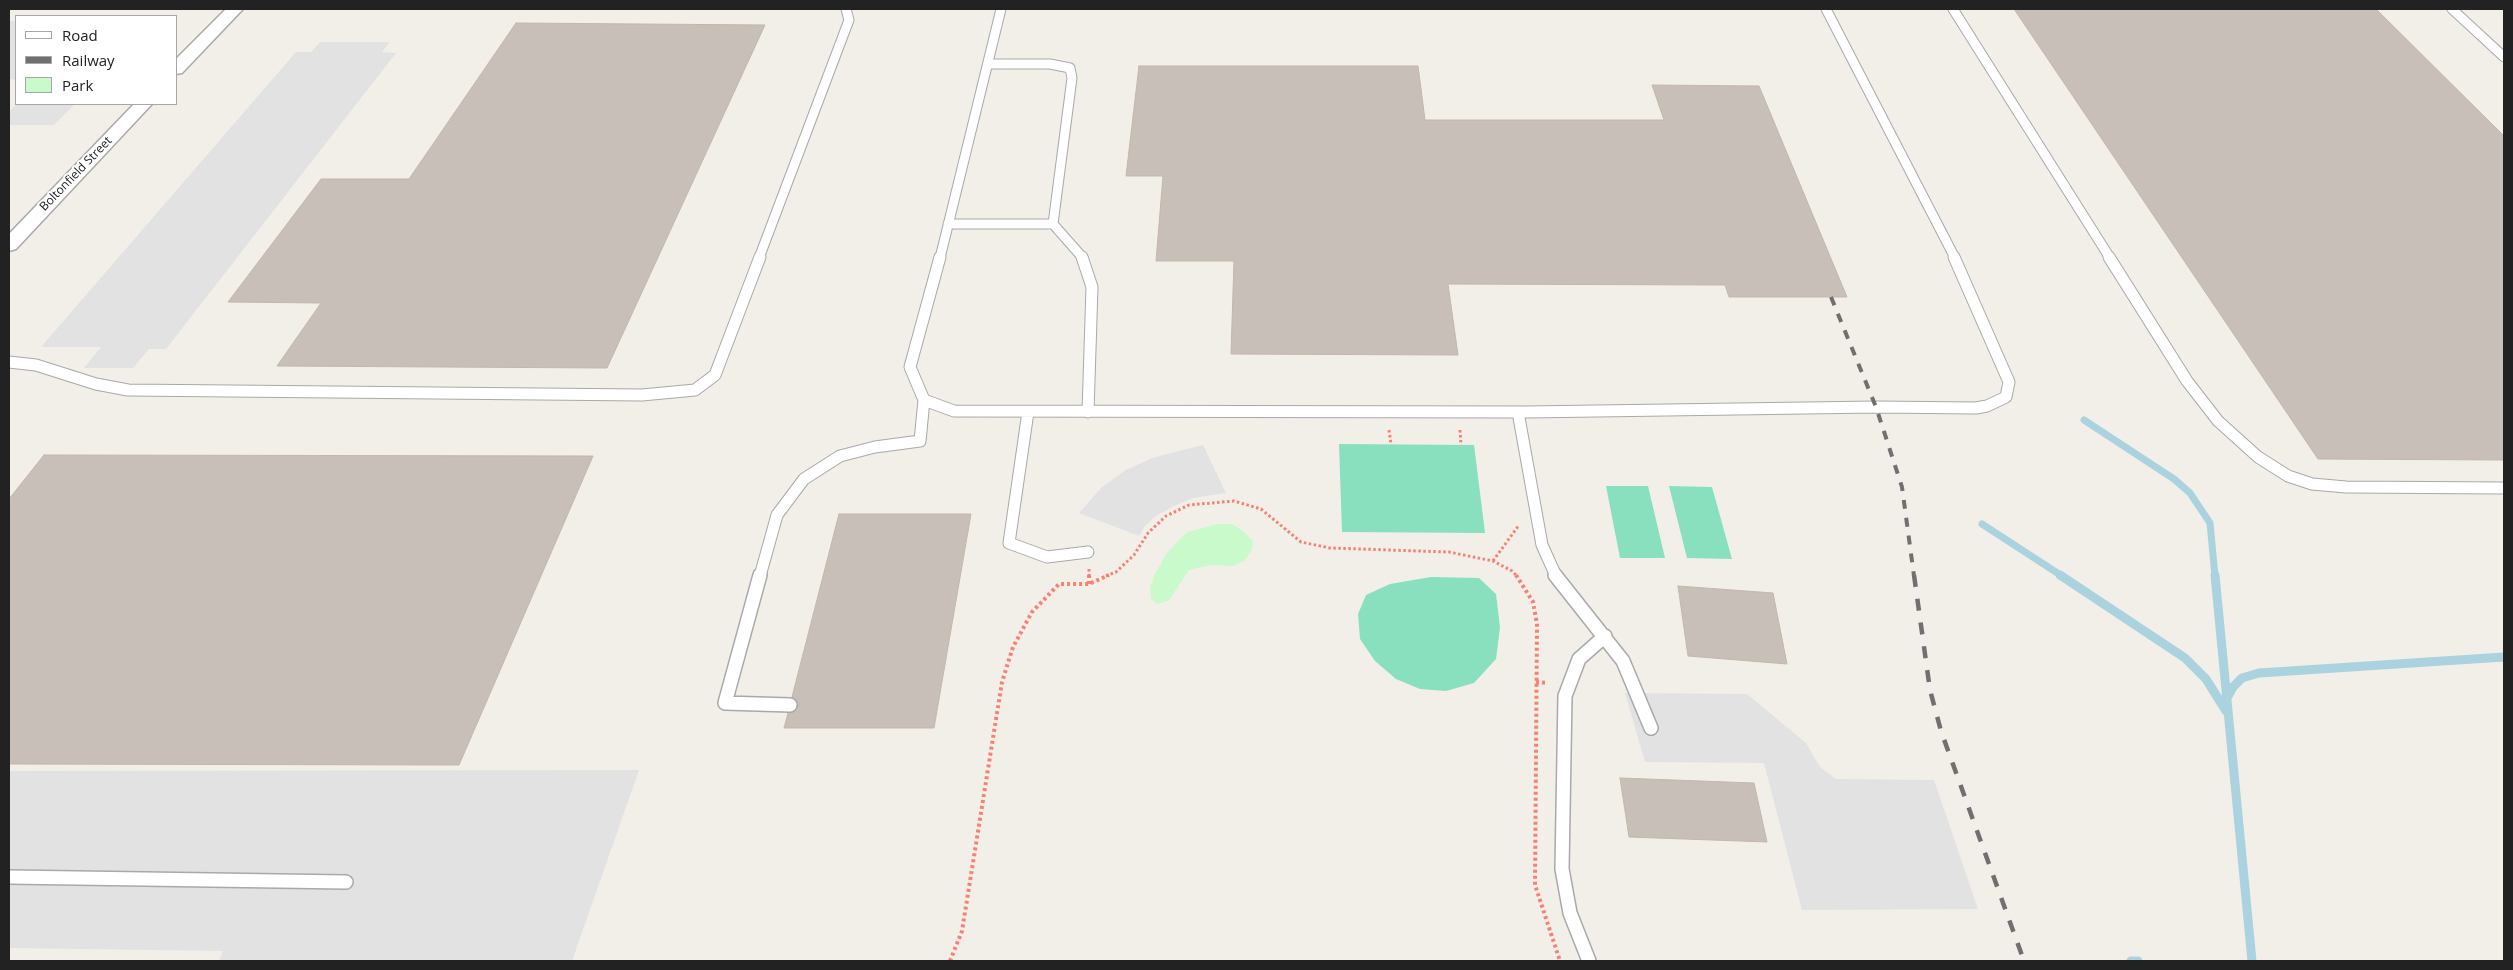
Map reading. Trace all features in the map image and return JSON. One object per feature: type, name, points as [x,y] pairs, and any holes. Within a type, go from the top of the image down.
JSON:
[{"type":"street","points":[[178,67],[235,9]]},
{"type":"street","name":"Boltonfield Street","points":[[9,245],[141,105]]},
{"type":"lane","points":[[9,362],[36,365],[96,384],[128,390],[642,395],[695,390],[715,375],[848,20],[846,9]]},
{"type":"lane","points":[[790,705],[725,703],[777,515],[804,478],[840,456],[875,447],[920,442],[924,400],[910,367],[948,224],[1001,9]]},
{"type":"lane","points":[[924,400],[954,411],[1518,412],[1876,407],[1976,408],[2006,397],[2009,382],[1965,278],[1826,9]]},
{"type":"lane","points":[[1953,9],[2187,380],[2218,421],[2258,457],[2288,476],[2312,484],[2346,487],[2504,488]]},
{"type":"lane","points":[[2452,9],[2504,57]]},
{"type":"lane","points":[[988,64],[1050,64],[1070,68],[1072,78],[1053,224]]},
{"type":"lane","points":[[948,224],[1053,224],[1085,260],[1092,287],[1088,412]]},
{"type":"lane","points":[[1028,412],[1009,543],[1047,557],[1088,552]]},
{"type":"lane","points":[[1518,412],[1542,545],[1553,573],[1623,661],[1651,728]]},
{"type":"lane","points":[[1589,961],[1570,913],[1562,869],[1565,696],[1579,659],[1605,636]]},
{"type":"lane","points":[[9,877],[346,882]]},
{"type":"path","points":[[1391,444],[1389,427],[1398,427]]},
{"type":"path","points":[[1451,427],[1469,428]]},
{"type":"path","points":[[1460,427],[1461,445]]},
{"type":"path","points":[[950,961],[962,931],[1002,682],[1013,646],[1032,612],[1059,584],[1089,584],[1116,572],[1134,555],[1148,533],[1166,516],[1189,505],[1234,501],[1261,509],[1302,542],[1320,546],[1449,552],[1493,561],[1512,571],[1524,585],[1533,602],[1537,624],[1535,885],[1560,961]]},
{"type":"path","points":[[1493,561],[1520,526],[1518,517]]},
{"type":"green space","points":[[1339,444],[1474,445],[1485,533],[1342,532]]},
{"type":"green space","points":[[1606,486],[1648,486],[1665,558],[1620,558]]},
{"type":"green space","points":[[1669,486],[1712,487],[1732,559],[1687,558]]},
{"type":"green space","points":[[1218,524],[1232,524],[1253,541],[1252,550],[1245,560],[1233,566],[1211,565],[1189,570],[1169,600],[1158,604],[1151,599],[1150,587],[1167,553],[1188,532]]},
{"type":"green space","points":[[1431,577],[1479,578],[1496,594],[1500,627],[1496,659],[1474,683],[1446,691],[1420,689],[1396,679],[1375,661],[1360,639],[1358,614],[1366,595],[1390,584]]},
{"type":"shaded area","points":[[9,21],[15,21],[15,80],[9,79]]},
{"type":"shaded area","points":[[320,42],[390,42],[382,52],[396,53],[166,349],[149,349],[133,368],[84,368],[101,347],[41,347],[296,52],[311,52]]},
{"type":"shaded area","points":[[16,105],[74,105],[54,125],[9,125],[9,112]]},
{"type":"shaded area","points":[[1203,445],[1226,493],[1193,498],[1174,506],[1156,516],[1145,526],[1139,536],[1079,513],[1102,487],[1126,470],[1152,458]]},
{"type":"shaded area","points":[[1625,693],[1747,694],[1806,743],[1820,767],[1836,779],[1934,780],[1978,909],[1802,910],[1764,763],[1645,762]]},
{"type":"shaded area","points":[[639,770],[572,961],[219,961],[223,951],[9,948],[9,771]]},
{"type":"building","points":[[2014,9],[2376,9],[2504,136],[2504,460],[2318,459]]},
{"type":"building","points":[[516,23],[765,25],[607,368],[277,366],[321,303],[228,302],[321,179],[409,179]]},
{"type":"building","points":[[1139,66],[1418,66],[1425,120],[1664,120],[1652,85],[1759,86],[1847,297],[1729,297],[1725,285],[1448,284],[1458,355],[1231,354],[1234,261],[1156,261],[1163,176],[1126,176]]},
{"type":"building","points":[[44,455],[593,456],[459,765],[9,764],[9,499]]},
{"type":"building","points":[[839,514],[971,514],[934,728],[784,728],[788,713],[794,712],[798,706],[797,701],[792,697]]},
{"type":"building","points":[[1678,586],[1773,593],[1787,664],[1688,656]]},
{"type":"building","points":[[1620,778],[1754,783],[1767,842],[1629,837]]},
{"type":"waterway","points":[[2084,420],[2174,479],[2190,493],[2210,523],[2215,576]]},
{"type":"waterway","points":[[1982,524],[2062,576]]},
{"type":"waterway","points":[[2060,575],[2185,658],[2206,679],[2226,711]]},
{"type":"waterway","points":[[2215,575],[2252,961]]},
{"type":"waterway","points":[[2227,698],[2233,687],[2242,678],[2259,673],[2504,657]]},
{"type":"waterway","points":[[2131,961],[2138,961]]},
{"type":"railway","points":[[1831,297],[1876,407],[1902,487],[1914,576]]},
{"type":"railway","points":[[1914,575],[1930,690],[1941,731],[2024,961]]}]
